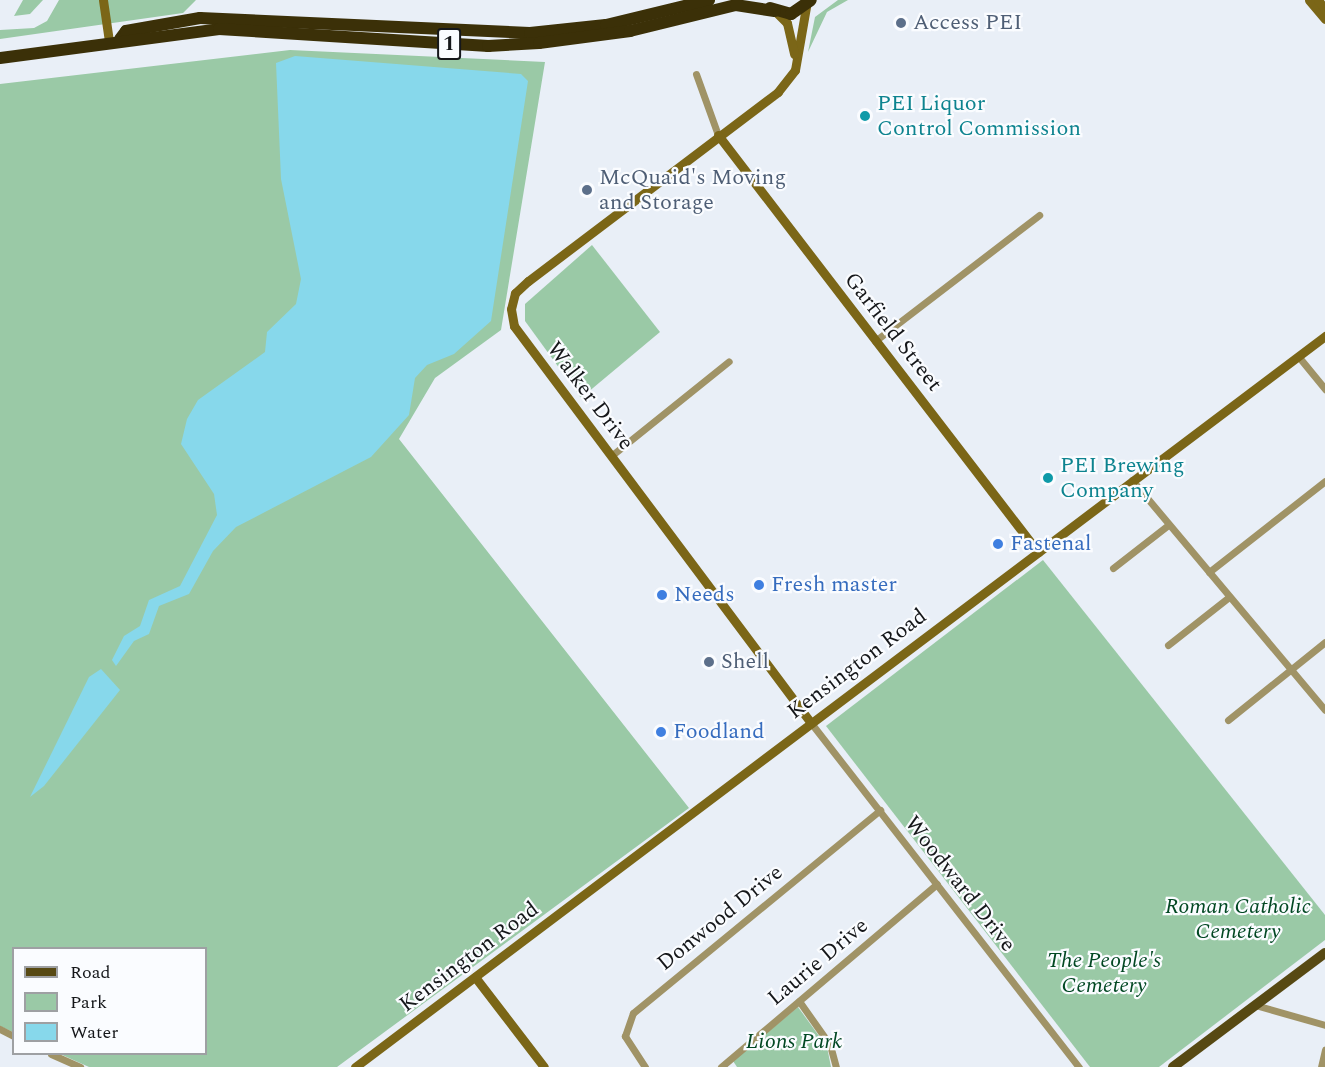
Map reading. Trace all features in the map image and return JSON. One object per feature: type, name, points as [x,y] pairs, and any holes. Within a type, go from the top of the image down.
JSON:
[{"type":"highway","name":"1","points":[[115,40],[126,31],[200,18],[530,33],[606,25],[709,0]]},
{"type":"highway","points":[[764,0],[775,11],[791,14],[811,2]]},
{"type":"highway","name":"1","points":[[0,58],[115,40],[235,29],[488,46],[594,38],[736,5],[775,11]]},
{"type":"main road","points":[[1173,1067],[1325,953]]},
{"type":"street","points":[[103,0],[115,40]]},
{"type":"street","points":[[1309,0],[1325,19]]},
{"type":"street","points":[[1318,0],[1325,9]]},
{"type":"street","points":[[718,135],[768,99],[795,69],[811,2]]},
{"type":"street","points":[[768,99],[785,80],[794,53],[787,23],[775,11]]},
{"type":"street","name":"Garfield Street","points":[[696,74],[718,135],[1038,552]]},
{"type":"street","name":"Walker Drive","points":[[718,135],[515,293],[513,326],[811,723]]},
{"type":"street","points":[[875,341],[1039,215]]},
{"type":"street","name":"Kensington Road","points":[[359,1066],[1325,336]]},
{"type":"street","points":[[1298,356],[1325,389]]},
{"type":"street","points":[[610,456],[729,362]]},
{"type":"street","points":[[1132,480],[1325,710]]},
{"type":"street","points":[[1209,572],[1325,481]]},
{"type":"street","points":[[1113,568],[1168,525]]},
{"type":"street","points":[[1168,645],[1229,597]]},
{"type":"street","points":[[1228,720],[1325,642]]},
{"type":"street","name":"Woodward Drive","points":[[811,723],[1079,1067]]},
{"type":"street","name":"Donwood Drive","points":[[645,1067],[625,1036],[633,1013],[880,810]]},
{"type":"street","name":"Laurie Drive","points":[[721,1067],[730,1064],[937,884]]},
{"type":"street","points":[[475,977],[544,1067]]},
{"type":"street","points":[[800,1001],[830,1045],[836,1067]]},
{"type":"street","points":[[1255,1005],[1325,1025]]},
{"type":"street","points":[[1321,1067],[1325,1049]]},
{"type":"street","points":[[55,1055],[80,1067]]},
{"type":"green space","points":[[23,0],[43,0],[30,14],[14,16]]},
{"type":"green space","points":[[59,0],[196,0],[183,13],[0,39],[0,30],[34,28],[47,21]]},
{"type":"green space","points":[[838,0],[848,0],[827,12],[808,52],[815,17]]},
{"type":"green space","points":[[290,50],[545,62],[501,330],[435,378],[399,439],[689,808],[337,1067],[89,1067],[62,1055],[207,1055],[207,947],[12,947],[12,1032],[0,1026],[0,84]]},
{"type":"green space","points":[[592,245],[660,332],[581,398],[525,321],[525,304]]},
{"type":"green space","points":[[1043,560],[1325,915],[1325,940],[1159,1067],[1090,1067],[826,726]]},
{"type":"green space","name":"Lions Park","points":[[798,1007],[827,1047],[831,1067],[737,1067],[733,1061]]},
{"type":"water","points":[[295,56],[521,74],[528,81],[491,321],[454,354],[427,365],[415,378],[409,415],[371,457],[236,527],[213,551],[189,594],[159,606],[149,634],[134,641],[116,666],[112,660],[124,636],[140,626],[149,600],[180,586],[217,515],[214,494],[181,444],[187,419],[198,400],[265,352],[267,332],[296,304],[301,279],[281,179],[276,63]]},
{"type":"water","points":[[101,669],[120,690],[44,786],[30,797],[89,677]]},
{"type":"place","name":"Access PEI","points":[[901,23]]},
{"type":"place","name":"PEI Liquor Control Commission","points":[[865,116]]},
{"type":"place","name":"McQuaid's Moving and Storage","points":[[587,190]]},
{"type":"place","name":"PEI Brewing Company","points":[[1048,478]]},
{"type":"place","name":"Fastenal","points":[[998,544]]},
{"type":"place","name":"Fresh master","points":[[759,585]]},
{"type":"place","name":"Needs","points":[[662,595]]},
{"type":"place","name":"Shell","points":[[709,662]]},
{"type":"place","name":"Foodland","points":[[661,732]]},
{"type":"park label","name":"Roman Catholic Cemetery","points":[[1238,918]]},
{"type":"park label","name":"The People's Cemetery","points":[[1104,972]]}]
